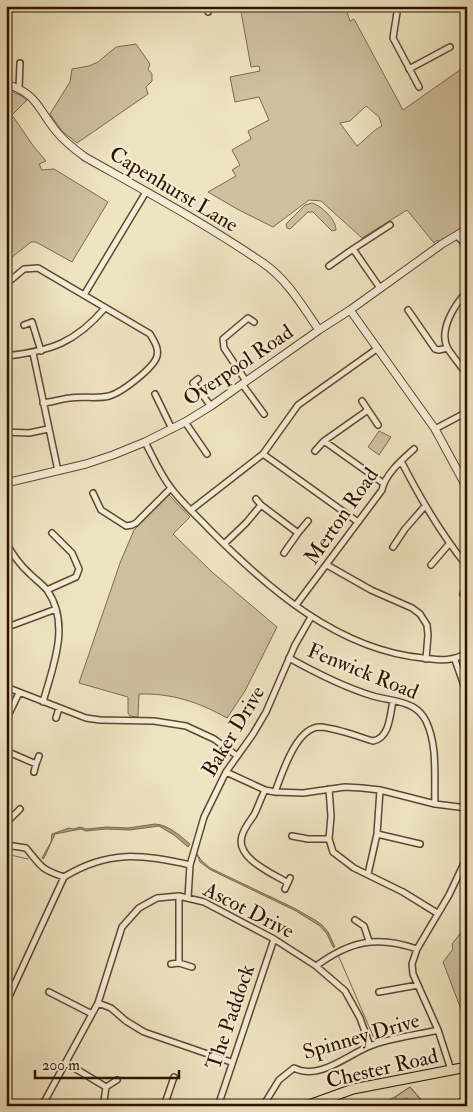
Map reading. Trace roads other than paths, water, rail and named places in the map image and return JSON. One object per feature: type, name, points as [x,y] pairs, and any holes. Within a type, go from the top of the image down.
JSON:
[{"type":"main road","name":"Chester Road","points":[[309,1105],[353,1089],[467,1067]]},
{"type":"street","points":[[398,6],[393,38],[419,87]]},
{"type":"street","points":[[409,69],[450,47]]},
{"type":"street","points":[[19,88],[20,63]]},
{"type":"street","name":"Capenhurst Lane","points":[[6,84],[19,88],[36,102],[56,131],[71,147],[264,263],[287,286],[320,330]]},
{"type":"street","points":[[84,295],[146,192]]},
{"type":"street","points":[[329,267],[390,225]]},
{"type":"street","name":"Overpool Road","points":[[6,483],[58,471],[113,455],[145,442],[185,422],[350,310],[442,244],[467,229]]},
{"type":"street","points":[[456,236],[467,246]]},
{"type":"street","points":[[353,250],[380,288]]},
{"type":"street","points":[[6,284],[24,269],[38,268],[150,334],[157,347],[157,357],[154,361],[140,376],[115,394],[97,398],[70,398],[43,403]]},
{"type":"street","points":[[466,373],[447,348],[445,337],[447,325],[460,299],[467,292]]},
{"type":"street","points":[[6,356],[33,354],[56,346],[75,336],[91,324],[105,308]]},
{"type":"street","points":[[350,310],[435,429],[467,488]]},
{"type":"street","points":[[411,312],[435,348],[439,350],[447,348]]},
{"type":"street","points":[[254,322],[248,318],[223,339],[222,344],[264,414]]},
{"type":"street","points":[[24,325],[32,322],[40,350]]},
{"type":"street","points":[[192,510],[263,454],[298,404],[378,348]]},
{"type":"street","points":[[33,354],[58,471]]},
{"type":"street","points":[[198,379],[193,383],[211,406]]},
{"type":"street","points":[[158,396],[172,429]]},
{"type":"street","points":[[362,401],[378,425]]},
{"type":"street","points":[[315,451],[324,441],[368,410]]},
{"type":"street","points":[[435,429],[467,412]]},
{"type":"street","points":[[185,422],[207,454]]},
{"type":"street","points":[[6,432],[29,433],[48,429]]},
{"type":"street","points":[[324,441],[383,483]]},
{"type":"street","points":[[145,442],[171,488],[224,544],[250,568],[311,617],[347,636],[380,650],[405,656],[455,660],[467,653]]},
{"type":"street","name":"Merton Road","points":[[296,605],[382,490],[383,483],[401,460],[414,449]]},
{"type":"street","points":[[263,454],[358,522]]},
{"type":"street","points":[[401,460],[425,506],[449,544],[467,566]]},
{"type":"street","points":[[92,496],[101,510],[124,526],[129,526],[136,523],[171,488]]},
{"type":"street","points":[[256,499],[261,505],[298,533]]},
{"type":"street","points":[[224,544],[246,523],[261,505]]},
{"type":"street","points":[[393,547],[405,528],[425,506]]},
{"type":"street","points":[[284,553],[308,521]]},
{"type":"street","points":[[46,590],[76,577],[79,569],[72,553],[54,535],[51,541]]},
{"type":"street","points":[[6,542],[9,553],[46,590],[56,609],[59,623],[58,645],[43,702]]},
{"type":"street","points":[[431,565],[449,544]]},
{"type":"street","points":[[326,565],[371,590],[412,608],[420,614],[427,625],[426,659]]},
{"type":"street","points":[[6,623],[13,625],[56,609]]},
{"type":"street","name":"Baker Drive","points":[[188,898],[190,865],[204,817],[236,755],[253,734],[266,712],[289,658],[311,617]]},
{"type":"street","name":"Fenwick Road","points":[[289,658],[338,683],[416,709],[426,720],[434,753],[435,804]]},
{"type":"street","points":[[455,660],[467,694]]},
{"type":"street","points":[[6,687],[73,714],[100,720],[154,721],[186,726],[214,739],[236,755]]},
{"type":"street","points":[[6,720],[19,693]]},
{"type":"street","points":[[275,792],[296,744],[306,732],[319,727],[373,741],[377,740],[385,733],[393,701]]},
{"type":"street","points":[[56,718],[59,708]]},
{"type":"street","points":[[6,751],[36,764]]},
{"type":"street","points":[[34,772],[39,756]]},
{"type":"street","points":[[226,772],[265,790],[275,792],[304,793],[346,787],[380,790],[435,804],[467,808]]},
{"type":"street","points":[[329,789],[331,816],[329,839],[333,852],[354,868],[404,892],[437,914]]},
{"type":"street","points":[[265,790],[242,836],[242,846],[244,853],[249,859],[289,881],[285,889]]},
{"type":"street","points":[[368,874],[377,834],[380,790]]},
{"type":"street","points":[[6,823],[20,809]]},
{"type":"street","points":[[377,834],[420,844]]},
{"type":"street","points":[[292,836],[308,839],[329,839]]},
{"type":"street","points":[[6,845],[26,848],[39,865],[64,877]]},
{"type":"street","points":[[6,1004],[64,877],[79,868],[114,857],[156,857],[190,865]]},
{"type":"street","points":[[451,1070],[438,1030],[413,974],[412,964],[417,949],[453,888],[467,857]]},
{"type":"street","points":[[178,896],[178,963]]},
{"type":"street","name":"Ascot Drive","points":[[42,1106],[98,1003],[122,927],[139,908],[152,900],[178,896],[204,902],[274,939],[316,966],[345,991],[360,1018],[370,1046]]},
{"type":"street","points":[[355,920],[364,926],[369,941]]},
{"type":"street","name":"The Paddock","points":[[218,1106],[231,1062],[274,939]]},
{"type":"street","points":[[316,966],[342,949],[369,941],[400,943],[417,949]]},
{"type":"street","points":[[171,964],[178,963],[192,967]]},
{"type":"street","points":[[379,992],[418,985]]},
{"type":"street","points":[[49,992],[92,1014]]},
{"type":"street","points":[[98,1003],[111,1008],[126,1021],[144,1032],[231,1062]]},
{"type":"street","name":"Spinney Drive","points":[[263,1106],[279,1080],[294,1068],[304,1073],[310,1072],[326,1067],[370,1046],[438,1030]]},
{"type":"street","points":[[66,1063],[106,1087]]},
{"type":"street","points":[[164,1106],[174,1077]]},
{"type":"street","points":[[104,1100],[106,1087],[117,1080]]},
{"type":"waterway","points":[[6,854],[28,859]]},
{"type":"waterway","points":[[339,957],[374,1038]]},
{"type":"waterway","points":[[375,1106],[395,1097],[410,1087],[426,1106]]}]
